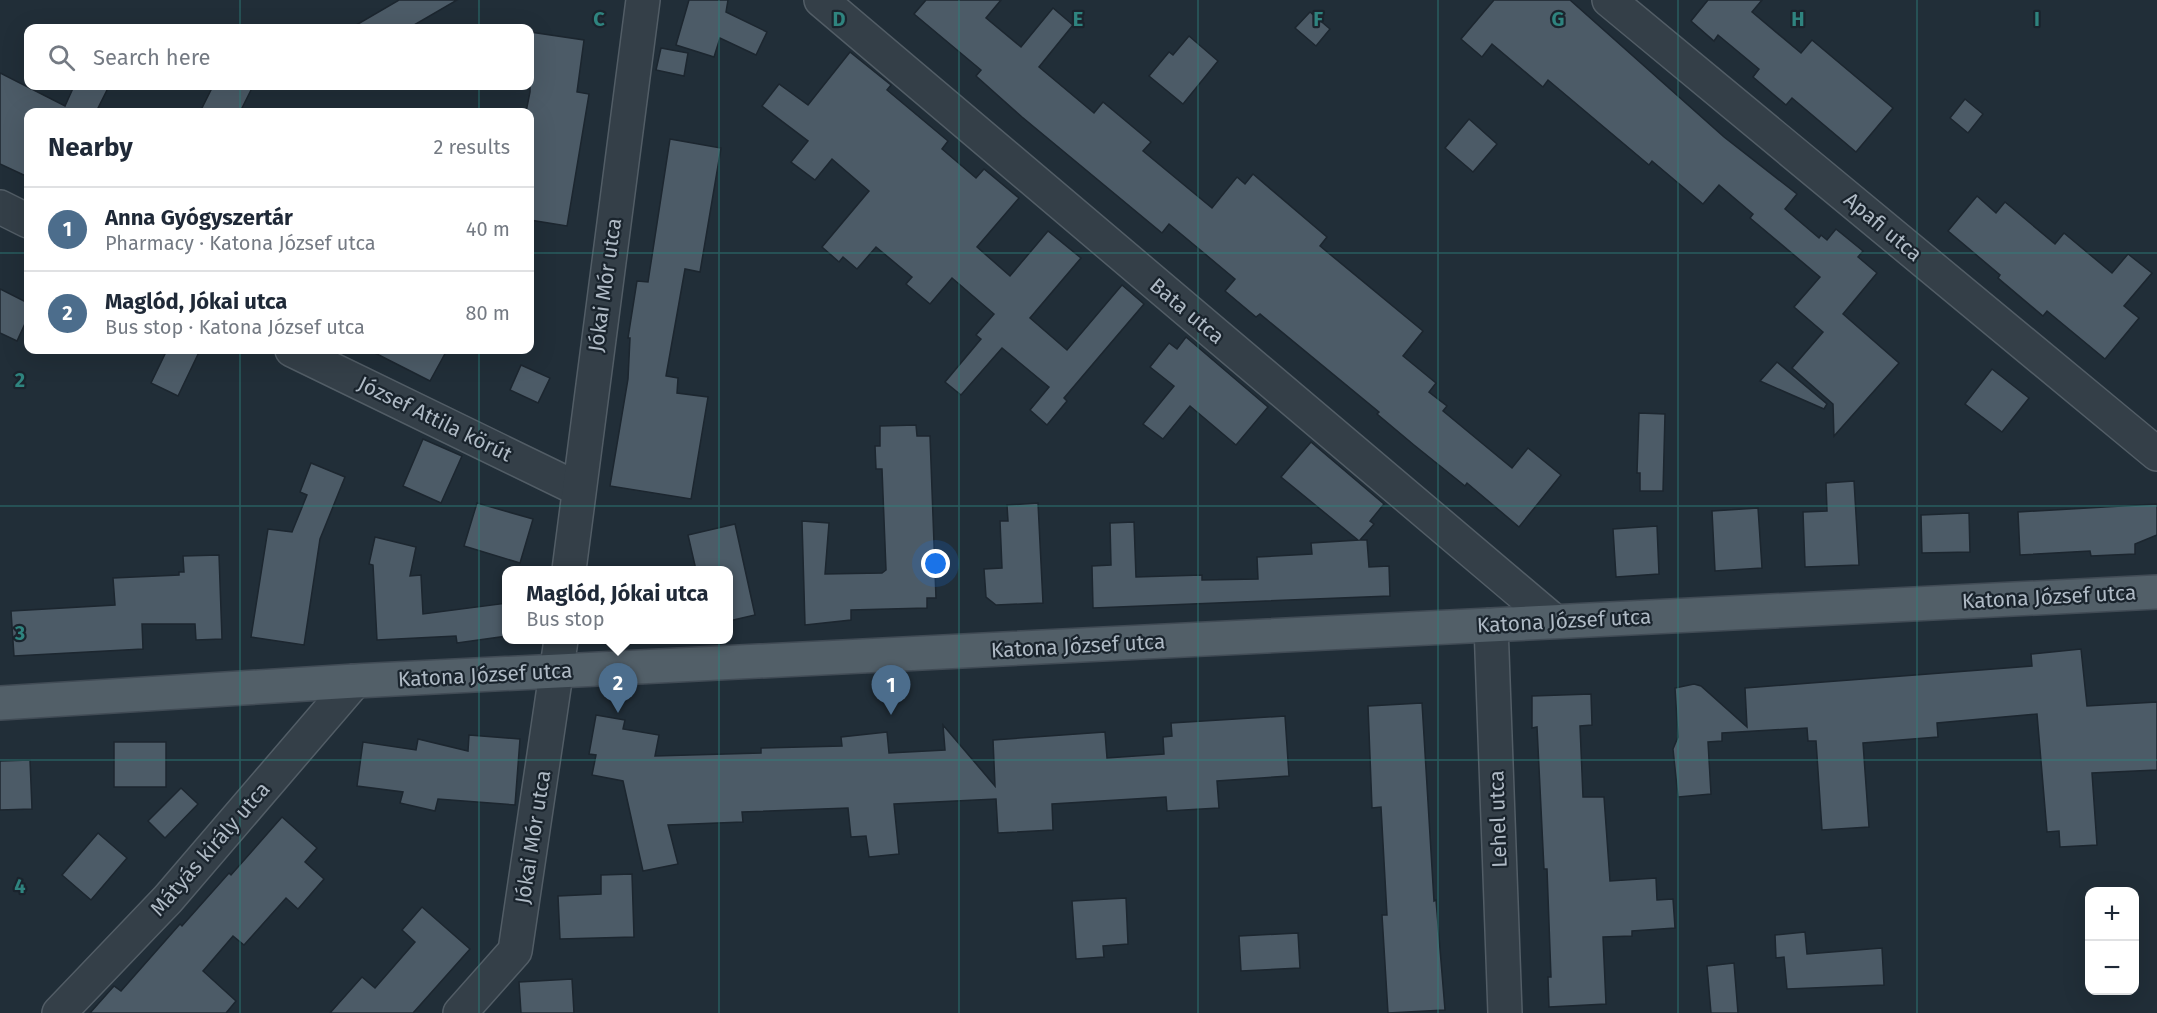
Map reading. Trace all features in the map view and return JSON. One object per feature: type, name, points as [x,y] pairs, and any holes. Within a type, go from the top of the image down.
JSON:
[{"type":"main road","name":"Katona József utca","points":[[0,703],[355,681],[2157,592]]},
{"type":"street","name":"Jókai Mór utca","points":[[569,566],[643,0]]},
{"type":"street","name":"Bata utca","points":[[821,0],[1554,621]]},
{"type":"street","name":"Apafi utca","points":[[1609,0],[2157,454]]},
{"type":"street","points":[[0,207],[24,219]]},
{"type":"street","name":"József Attila körút","points":[[300,354],[578,489]]},
{"type":"street","name":"Lehel utca","points":[[1491,625],[1505,1013]]},
{"type":"street","name":"Jókai Mór utca","points":[[459,1013],[515,951],[560,644]]},
{"type":"street","name":"Mátyás király utca","points":[[59,1013],[168,899],[355,681]]},
{"type":"building","points":[[399,0],[457,0],[416,24],[358,24]]},
{"type":"building","points":[[689,0],[728,0],[726,12],[767,32],[756,55],[720,38],[714,57],[676,45]]},
{"type":"building","points":[[926,0],[1001,0],[986,18],[1021,47],[1053,8],[1073,25],[1039,67],[1094,113],[1103,102],[1151,142],[1143,151],[1212,208],[1237,177],[1245,184],[1253,174],[1327,237],[1320,246],[1423,331],[1403,356],[1436,383],[1429,392],[1447,406],[1443,411],[1512,468],[1528,448],[1561,475],[1519,527],[1467,483],[1465,486],[1414,445],[1377,414],[1379,412],[1260,314],[1256,317],[1225,291],[1235,279],[1169,224],[1162,233],[1022,117],[976,76],[981,70],[914,14]]},
{"type":"building","points":[[1494,0],[1570,0],[1724,137],[1797,194],[1785,209],[1819,238],[1821,235],[1827,240],[1836,229],[1863,251],[1858,257],[1877,273],[1843,314],[1899,363],[1834,436],[1833,404],[1792,368],[1823,332],[1794,307],[1820,277],[1750,218],[1753,214],[1719,185],[1703,204],[1652,161],[1649,165],[1548,80],[1543,87],[1492,44],[1482,57],[1461,39]]},
{"type":"building","points":[[1708,0],[1762,0],[1752,12],[1801,53],[1812,40],[1893,108],[1856,152],[1792,98],[1786,105],[1753,77],[1759,69],[1718,35],[1714,41],[1691,21]]},
{"type":"building","points":[[1310,12],[1330,29],[1316,46],[1295,28]]},
{"type":"building","points":[[534,33],[584,40],[577,92],[589,94],[567,226],[534,221],[534,108],[527,108],[530,92],[534,90]]},
{"type":"building","points":[[1189,36],[1218,61],[1183,104],[1149,76],[1169,52],[1173,55]]},
{"type":"building","points":[[661,48],[688,53],[684,76],[656,70]]},
{"type":"building","points":[[850,52],[891,85],[887,90],[948,141],[942,149],[976,178],[984,169],[1019,198],[977,247],[1010,276],[1048,231],[1081,258],[1030,318],[1067,350],[1122,285],[1144,304],[1064,398],[1067,401],[1047,425],[1030,410],[1049,387],[1002,348],[961,395],[945,382],[981,339],[976,335],[994,314],[952,278],[930,304],[906,284],[912,277],[876,247],[857,269],[843,257],[839,262],[822,247],[869,191],[832,159],[815,180],[791,162],[808,141],[762,106],[779,84],[808,105]]},
{"type":"building","points":[[0,73],[24,85],[24,90],[33,90],[65,106],[72,90],[107,90],[98,108],[24,108],[24,175],[0,164]]},
{"type":"building","points":[[211,90],[251,90],[242,108],[202,108]]},
{"type":"building","points":[[1965,99],[1983,114],[1968,133],[1950,118]]},
{"type":"building","points":[[1469,119],[1497,144],[1473,172],[1445,148]]},
{"type":"building","points":[[670,139],[721,148],[700,272],[685,269],[666,376],[678,378],[677,393],[708,397],[691,499],[610,486],[628,379],[630,338],[628,338],[637,281],[648,282]]},
{"type":"building","points":[[1977,196],[1996,213],[2005,202],[2055,244],[2064,233],[2112,273],[2128,254],[2152,273],[2124,306],[2139,318],[2105,359],[2047,311],[2043,316],[1998,278],[2000,275],[1948,231]]},
{"type":"building","points":[[0,289],[24,301],[24,326],[17,341],[0,333]]},
{"type":"building","points":[[1186,337],[1268,407],[1236,445],[1190,406],[1163,439],[1143,424],[1174,386],[1150,367],[1169,343],[1177,349]]},
{"type":"building","points":[[165,354],[198,354],[178,396],[151,383]]},
{"type":"building","points":[[377,354],[445,354],[430,381]]},
{"type":"building","points":[[1777,362],[1827,404],[1824,409],[1760,381]]},
{"type":"building","points":[[521,365],[550,378],[538,403],[510,390]]},
{"type":"building","points":[[1992,369],[2029,398],[2002,432],[1965,404]]},
{"type":"building","points":[[1639,413],[1665,414],[1663,491],[1640,491],[1640,473],[1637,473]]},
{"type":"building","points":[[916,425],[917,436],[930,436],[936,598],[927,598],[927,608],[851,610],[851,620],[805,625],[802,521],[829,523],[825,574],[882,573],[886,570],[882,469],[876,469],[875,446],[880,446],[880,426]]},
{"type":"building","points":[[423,439],[462,456],[441,503],[403,486]]},
{"type":"building","points":[[1311,442],[1384,504],[1370,521],[1374,524],[1360,540],[1367,540],[1369,567],[1389,566],[1390,596],[1093,608],[1092,566],[1111,565],[1110,523],[1134,522],[1136,577],[1202,575],[1202,580],[1258,579],[1257,557],[1312,554],[1311,543],[1358,540],[1281,477]]},
{"type":"building","points":[[311,463],[345,477],[320,539],[304,645],[251,637],[268,529],[292,532],[307,495],[300,492]]},
{"type":"building","points":[[1854,481],[1859,565],[1805,567],[1803,512],[1827,511],[1826,483]]},
{"type":"building","points":[[477,503],[533,519],[520,563],[464,546]]},
{"type":"building","points":[[1038,503],[1043,603],[996,605],[986,597],[984,569],[1002,568],[1000,521],[1008,521],[1007,505]]},
{"type":"building","points":[[2157,504],[2157,535],[2135,544],[2135,554],[2091,556],[2090,551],[2020,555],[2018,512]]},
{"type":"building","points":[[1758,508],[1762,568],[1715,571],[1712,511]]},
{"type":"building","points":[[1969,513],[1970,552],[1922,553],[1921,515]]},
{"type":"building","points":[[735,524],[755,615],[733,620],[733,566],[695,566],[688,535]]},
{"type":"building","points":[[1657,526],[1659,574],[1616,577],[1613,529]]},
{"type":"building","points":[[375,537],[416,547],[410,576],[421,575],[423,614],[502,604],[502,637],[457,643],[456,636],[377,640],[373,565],[369,564]]},
{"type":"building","points":[[219,555],[222,639],[196,640],[195,624],[142,624],[143,649],[14,656],[11,611],[115,605],[113,578],[179,575],[179,572],[184,572],[183,556]]},
{"type":"building","points":[[2081,649],[2087,706],[2157,702],[2157,770],[2092,773],[2097,845],[2060,847],[2059,831],[2047,832],[2037,714],[1937,723],[1938,737],[1863,743],[1869,827],[1822,830],[1816,741],[1808,741],[1807,728],[1722,733],[1722,741],[1708,742],[1711,794],[1678,797],[1673,749],[1678,737],[1675,688],[1694,684],[1701,686],[1747,727],[1745,688],[2032,666],[2031,654]]},
{"type":"building","points":[[1591,694],[1592,725],[1580,726],[1583,797],[1604,797],[1610,881],[1656,878],[1657,900],[1673,899],[1675,928],[1632,931],[1632,936],[1603,937],[1606,1004],[1549,1007],[1548,977],[1551,977],[1547,869],[1544,869],[1537,727],[1532,728],[1532,696]]},
{"type":"building","points":[[1422,703],[1434,901],[1436,900],[1445,1010],[1388,1013],[1382,915],[1387,915],[1381,807],[1372,808],[1368,706]]},
{"type":"building","points":[[596,715],[625,720],[623,729],[659,735],[655,756],[761,753],[761,748],[842,746],[841,737],[887,732],[889,753],[945,750],[943,725],[995,786],[993,740],[1105,732],[1107,758],[1164,754],[1163,737],[1172,736],[1171,723],[1285,716],[1289,776],[1217,781],[1219,808],[1167,811],[1166,797],[1052,804],[1053,830],[998,833],[996,799],[894,804],[899,854],[869,857],[866,836],[851,837],[848,808],[742,812],[743,822],[668,825],[678,864],[643,871],[623,781],[592,775],[596,755],[589,754]]},
{"type":"building","points":[[469,735],[520,739],[515,805],[438,799],[435,811],[400,803],[403,792],[357,786],[363,742],[416,750],[418,739],[468,751]]},
{"type":"building","points":[[114,742],[166,742],[166,787],[114,787]]},
{"type":"building","points":[[30,760],[32,809],[0,810],[0,761]]},
{"type":"building","points":[[181,788],[198,804],[165,838],[148,821]]},
{"type":"building","points":[[282,817],[317,848],[305,862],[324,879],[298,909],[286,898],[244,945],[233,936],[203,971],[236,1001],[226,1013],[90,1013],[114,986],[121,991],[180,924],[182,926],[229,873],[231,875]]},
{"type":"building","points":[[98,833],[127,858],[91,900],[62,875]]},
{"type":"building","points":[[632,874],[634,937],[560,939],[558,896],[601,894],[601,875]]},
{"type":"building","points":[[1126,898],[1128,944],[1103,946],[1104,957],[1076,959],[1072,901]]},
{"type":"building","points":[[422,907],[470,949],[413,1013],[330,1013],[362,977],[375,988],[415,942],[402,930]]},
{"type":"building","points":[[1805,932],[1807,954],[1882,948],[1884,985],[1787,989],[1784,957],[1776,958],[1775,935]]},
{"type":"building","points":[[1298,933],[1300,968],[1241,971],[1239,936]]},
{"type":"building","points":[[1734,963],[1738,1013],[1711,1013],[1707,966]]},
{"type":"building","points":[[572,979],[574,1013],[521,1013],[519,982]]},
{"type":"place","name":"Maglód, Jókai utca","points":[[618,713]]},
{"type":"place","name":"Anna Gyógyszertár","points":[[891,715]]}]
